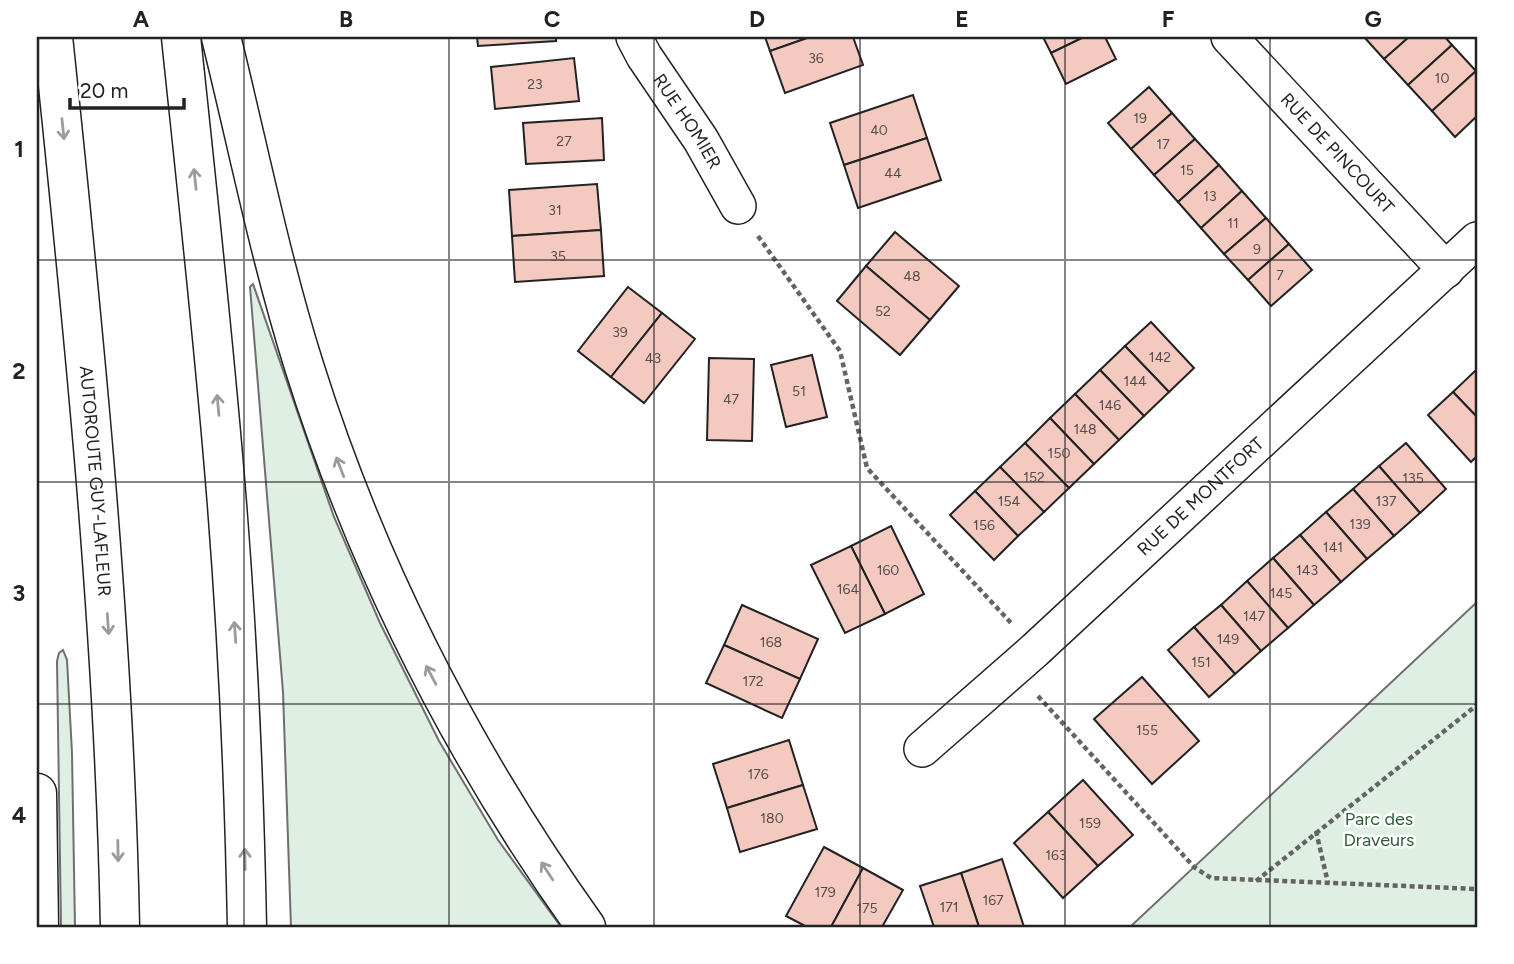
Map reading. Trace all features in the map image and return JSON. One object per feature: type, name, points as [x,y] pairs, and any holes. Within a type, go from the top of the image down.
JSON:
[{"type":"highway","name":"AUTOROUTE GUY-LAFLEUR","points":[[53,37],[100,508],[114,733],[120,927]]},
{"type":"highway","points":[[181,37],[229,536],[242,740],[247,927]]},
{"type":"highway","points":[[221,37],[293,329],[330,442],[359,515],[414,641],[451,714],[519,828],[586,927]]},
{"type":"highway","points":[[37,793],[39,927]]},
{"type":"street","name":"RUE HOMIER","points":[[634,37],[701,140],[738,206]]},
{"type":"street","name":"RUE DE PINCOURT","points":[[1228,37],[1446,270]]},
{"type":"street","name":"RUE DE MONTFORT","points":[[922,749],[1025,660],[1477,240]]},
{"type":"path","points":[[738,206],[840,351],[867,468],[1194,867],[1210,878],[1477,889]]},
{"type":"path","points":[[1256,881],[1477,705]]},
{"type":"path","points":[[1316,831],[1328,883]]},
{"type":"green space","points":[[253,284],[334,517],[380,623],[439,741],[498,840],[561,927],[291,927],[283,692],[250,287]]},
{"type":"green space","name":"Parc des Draveurs","points":[[1477,602],[1477,927],[1130,927]]},
{"type":"green space","points":[[63,650],[67,660],[72,753],[75,927],[61,927],[57,661]]},
{"type":"building","points":[[477,37],[556,37],[556,41],[478,46]]},
{"type":"building","points":[[765,37],[810,37],[770,51]]},
{"type":"building","points":[[810,37],[853,37],[863,65],[785,93],[770,51]]},
{"type":"building","points":[[1043,37],[1084,37],[1051,53]]},
{"type":"building","points":[[1084,37],[1105,37],[1116,59],[1066,84],[1051,53]]},
{"type":"building","points":[[1364,37],[1409,37],[1384,59]]},
{"type":"building","points":[[1409,37],[1445,37],[1452,45],[1408,85],[1384,59]]},
{"type":"building","points":[[1452,45],[1476,71],[1432,111],[1408,85]]},
{"type":"building","points":[[574,58],[579,101],[495,109],[491,67]]},
{"type":"building","points":[[1476,71],[1477,116],[1455,137],[1432,111]]},
{"type":"building","points":[[1149,87],[1172,113],[1131,149],[1108,123]]},
{"type":"building","points":[[913,95],[927,138],[844,165],[830,123]]},
{"type":"building","points":[[1172,113],[1195,139],[1154,175],[1131,149]]},
{"type":"building","points":[[602,118],[604,160],[526,164],[523,123]]},
{"type":"building","points":[[927,138],[941,180],[858,208],[844,165]]},
{"type":"building","points":[[1195,139],[1219,165],[1178,202],[1154,175]]},
{"type":"building","points":[[1219,165],[1242,191],[1201,228],[1178,202]]},
{"type":"building","points":[[597,184],[601,230],[512,236],[509,190]]},
{"type":"building","points":[[1242,191],[1266,218],[1224,254],[1201,228]]},
{"type":"building","points":[[1266,218],[1289,244],[1248,280],[1224,254]]},
{"type":"building","points":[[601,230],[604,276],[515,282],[512,236]]},
{"type":"building","points":[[895,232],[959,286],[930,320],[866,266]]},
{"type":"building","points":[[1289,244],[1312,270],[1271,306],[1248,280]]},
{"type":"building","points":[[866,266],[930,320],[900,355],[837,301]]},
{"type":"building","points":[[628,287],[662,313],[611,377],[578,351]]},
{"type":"building","points":[[662,313],[695,339],[644,403],[611,377]]},
{"type":"building","points":[[1151,322],[1194,368],[1169,392],[1125,346]]},
{"type":"building","points":[[1125,346],[1169,392],[1144,416],[1100,370]]},
{"type":"building","points":[[812,355],[827,417],[786,427],[771,365]]},
{"type":"building","points":[[709,358],[754,359],[752,441],[707,440]]},
{"type":"building","points":[[1477,369],[1477,417],[1453,392]]},
{"type":"building","points":[[1100,370],[1144,416],[1119,440],[1075,394]]},
{"type":"building","points":[[1453,392],[1477,417],[1477,456],[1471,462],[1428,415]]},
{"type":"building","points":[[1075,394],[1119,440],[1094,464],[1050,418]]},
{"type":"building","points":[[1050,418],[1094,464],[1069,488],[1025,443]]},
{"type":"building","points":[[1025,443],[1069,488],[1044,512],[1000,467]]},
{"type":"building","points":[[1406,443],[1446,489],[1420,513],[1379,466]]},
{"type":"building","points":[[1379,466],[1420,513],[1394,536],[1353,489]]},
{"type":"building","points":[[1000,467],[1044,512],[1018,536],[975,491]]},
{"type":"building","points":[[1353,489],[1394,536],[1367,559],[1326,512]]},
{"type":"building","points":[[975,491],[1018,536],[994,560],[950,515]]},
{"type":"building","points":[[1326,512],[1367,559],[1341,582],[1300,535]]},
{"type":"building","points":[[891,526],[924,594],[885,614],[851,546]]},
{"type":"building","points":[[1300,535],[1341,582],[1314,605],[1273,558]]},
{"type":"building","points":[[851,546],[885,614],[845,633],[811,565]]},
{"type":"building","points":[[1273,558],[1314,605],[1288,628],[1247,581]]},
{"type":"building","points":[[1247,581],[1288,628],[1261,651],[1221,605]]},
{"type":"building","points":[[742,605],[818,639],[800,679],[724,645]]},
{"type":"building","points":[[1221,605],[1261,651],[1235,674],[1194,627]]},
{"type":"building","points":[[1194,627],[1235,674],[1209,697],[1168,650]]},
{"type":"building","points":[[724,645],[800,679],[782,718],[706,683]]},
{"type":"building","points":[[1142,677],[1199,741],[1152,784],[1094,719]]},
{"type":"building","points":[[789,740],[803,785],[727,808],[713,764]]},
{"type":"building","points":[[1083,780],[1133,835],[1098,866],[1048,812]]},
{"type":"building","points":[[803,785],[817,829],[740,852],[727,808]]},
{"type":"building","points":[[1048,812],[1098,866],[1063,898],[1014,843]]},
{"type":"building","points":[[824,847],[863,868],[831,927],[807,927],[786,916]]},
{"type":"building","points":[[1002,859],[1024,927],[979,927],[961,873]]},
{"type":"building","points":[[863,868],[903,890],[882,927],[831,927]]},
{"type":"building","points":[[961,873],[979,927],[934,927],[920,886]]}]
